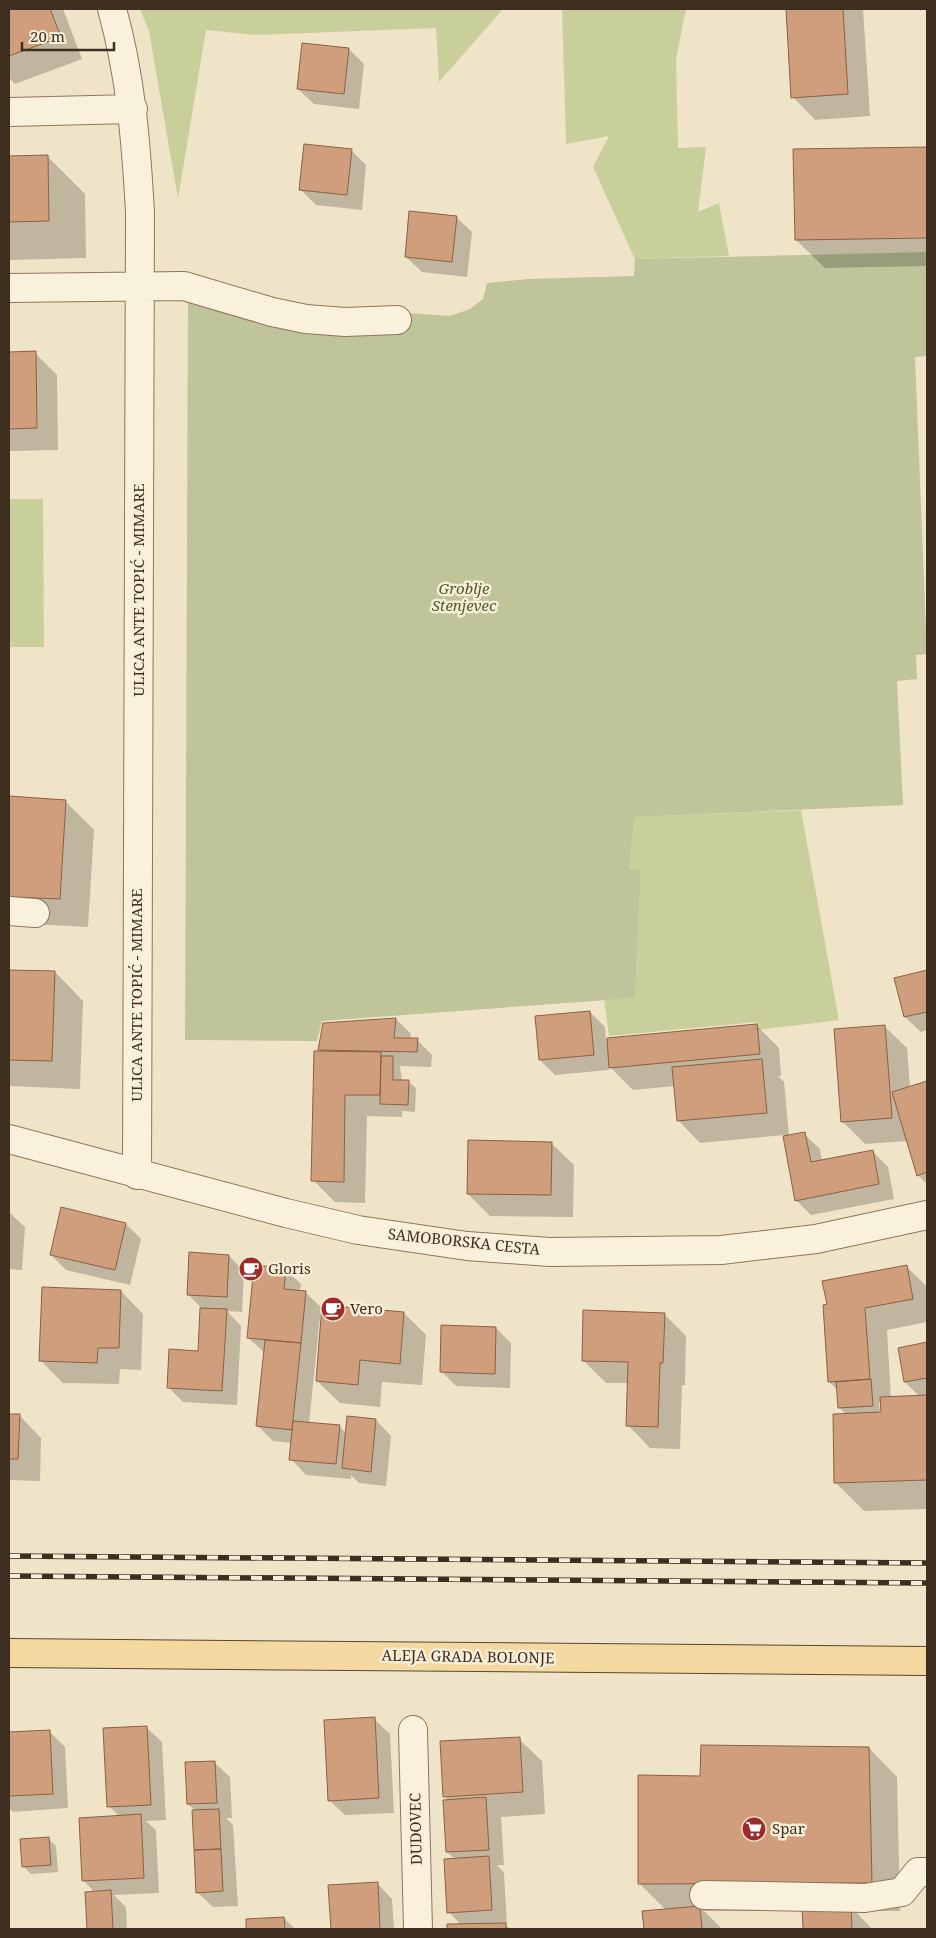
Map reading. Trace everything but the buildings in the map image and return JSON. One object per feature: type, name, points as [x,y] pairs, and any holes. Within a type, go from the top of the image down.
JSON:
[{"type":"main road","name":"ALEJA GRADA BOLONJE","points":[[9,1654],[927,1661]]},
{"type":"street","name":"ULICA ANTE TOPIĆ - MIMARE","points":[[112,9],[120,37],[133,109],[140,212],[137,1175]]},
{"type":"street","points":[[9,112],[133,109]]},
{"type":"street","points":[[9,288],[184,286],[272,312],[306,319],[345,322],[397,320]]},
{"type":"street","name":"SAMOBORSKA CESTA","points":[[9,1139],[137,1175],[358,1230],[467,1246],[550,1252],[721,1250],[816,1239],[927,1216]]},
{"type":"street","name":"DUDOVEC","points":[[413,1730],[418,1929]]},
{"type":"street","points":[[704,1896],[864,1898],[887,1896],[902,1892],[918,1872],[927,1872]]},
{"type":"green space","points":[[140,9],[503,9],[439,82],[436,28],[255,35],[206,30],[178,199],[149,31]]},
{"type":"green space","points":[[562,9],[686,9],[676,59],[678,148],[706,147],[698,212],[719,203],[729,256],[635,259],[593,167],[609,136],[566,144]]},
{"type":"green space","name":"Groblje Stenjevec","points":[[927,252],[927,356],[915,357],[927,654],[916,655],[917,679],[897,681],[903,805],[635,817],[629,870],[641,869],[635,998],[322,1021],[317,1041],[185,1040],[188,296],[355,328],[409,326],[409,313],[450,316],[470,309],[483,299],[487,283],[528,279],[634,276],[635,259]]},
{"type":"green space","points":[[9,499],[43,499],[44,647],[9,647]]},
{"type":"green space","points":[[801,810],[839,1020],[757,1030],[756,1022],[609,1036],[604,1000],[635,998],[641,870],[629,871],[635,817]]},
{"type":"railway","points":[[9,1556],[927,1563]]},
{"type":"railway","points":[[9,1576],[927,1583]]},
{"type":"place","name":"Gloris","points":[[251,1269]]},
{"type":"place","name":"Vero","points":[[333,1309]]},
{"type":"place","name":"Spar","points":[[754,1829]]}]
